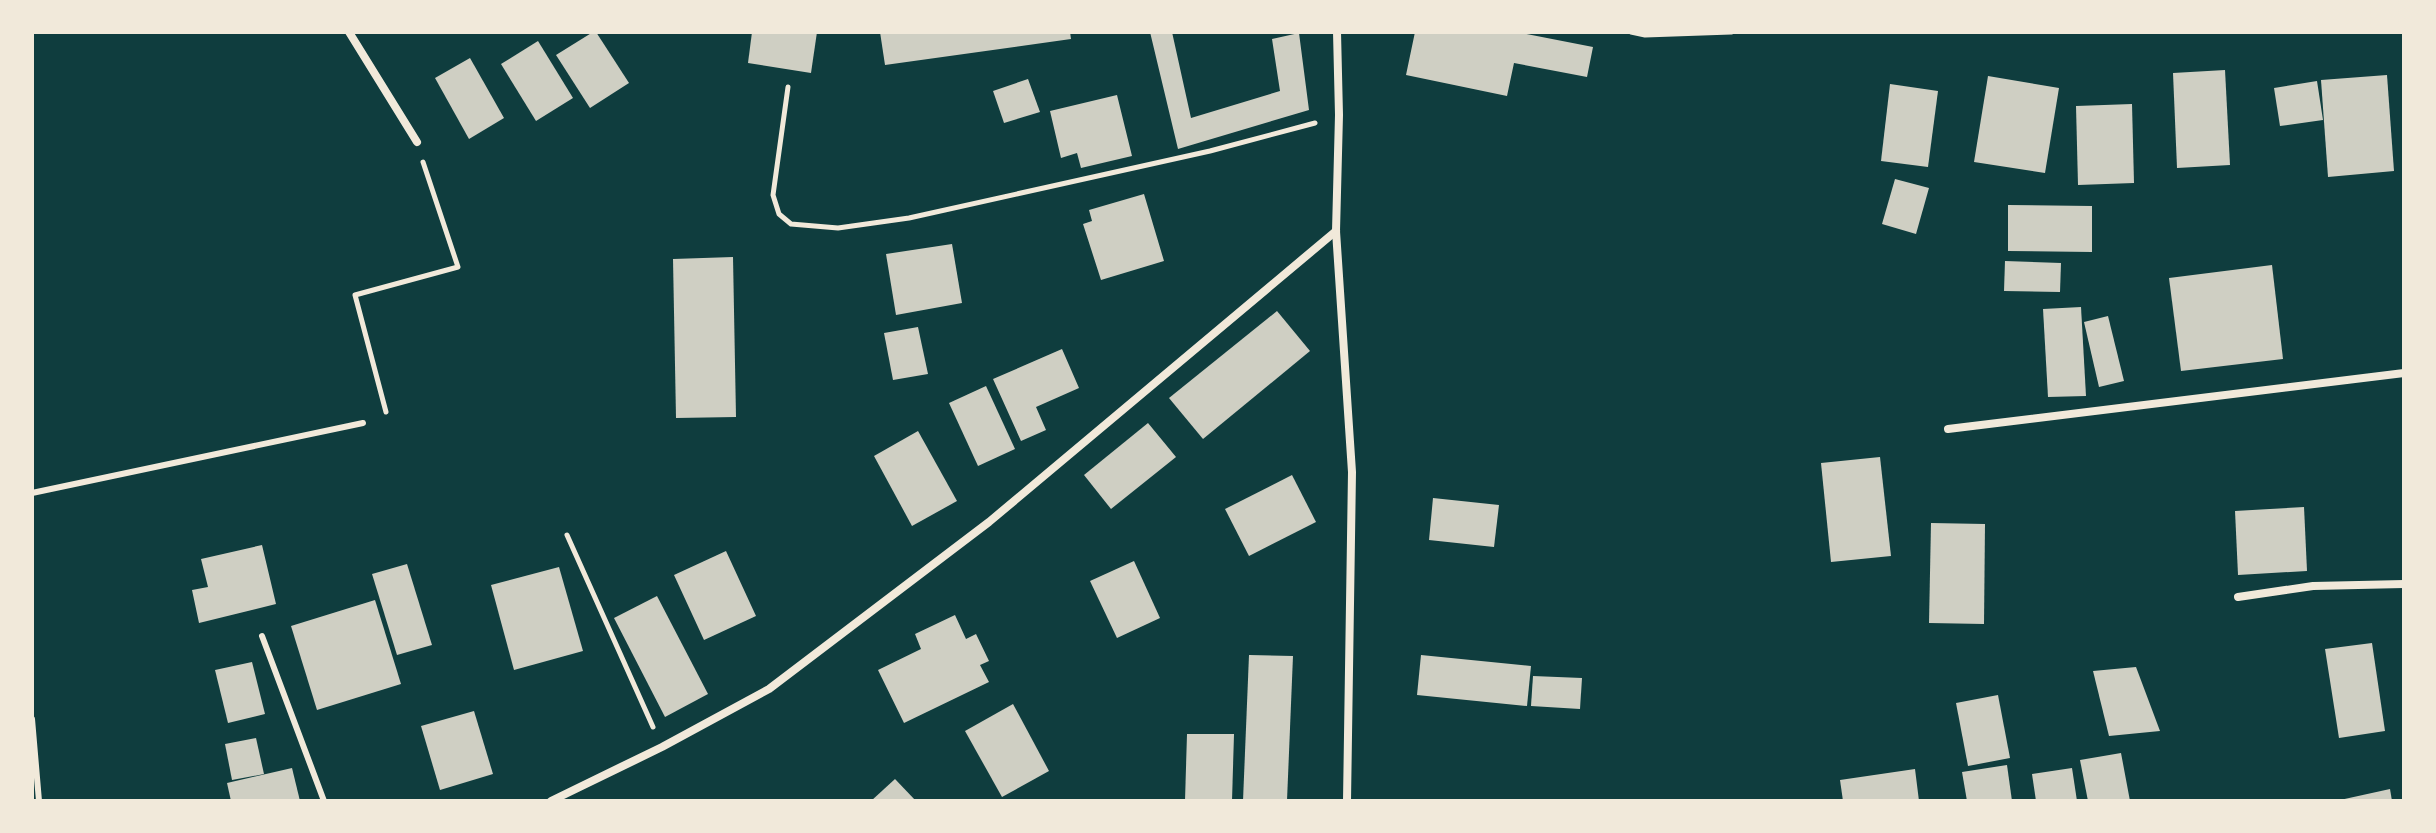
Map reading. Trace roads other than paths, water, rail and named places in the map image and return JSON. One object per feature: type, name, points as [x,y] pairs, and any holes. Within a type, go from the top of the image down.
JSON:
[{"type":"street","points":[[349,32],[417,142]]},
{"type":"street","points":[[1337,32],[1339,115],[1336,231],[1352,472],[1347,801]]},
{"type":"street","points":[[551,801],[662,747],[769,689],[989,522],[1336,231]]},
{"type":"street","points":[[1948,429],[2404,373]]},
{"type":"street","points":[[2238,597],[2313,586],[2404,584]]},
{"type":"lane","points":[[32,493],[363,423]]},
{"type":"lane","points":[[262,636],[324,801]]},
{"type":"lane","points":[[32,719],[39,801]]}]
